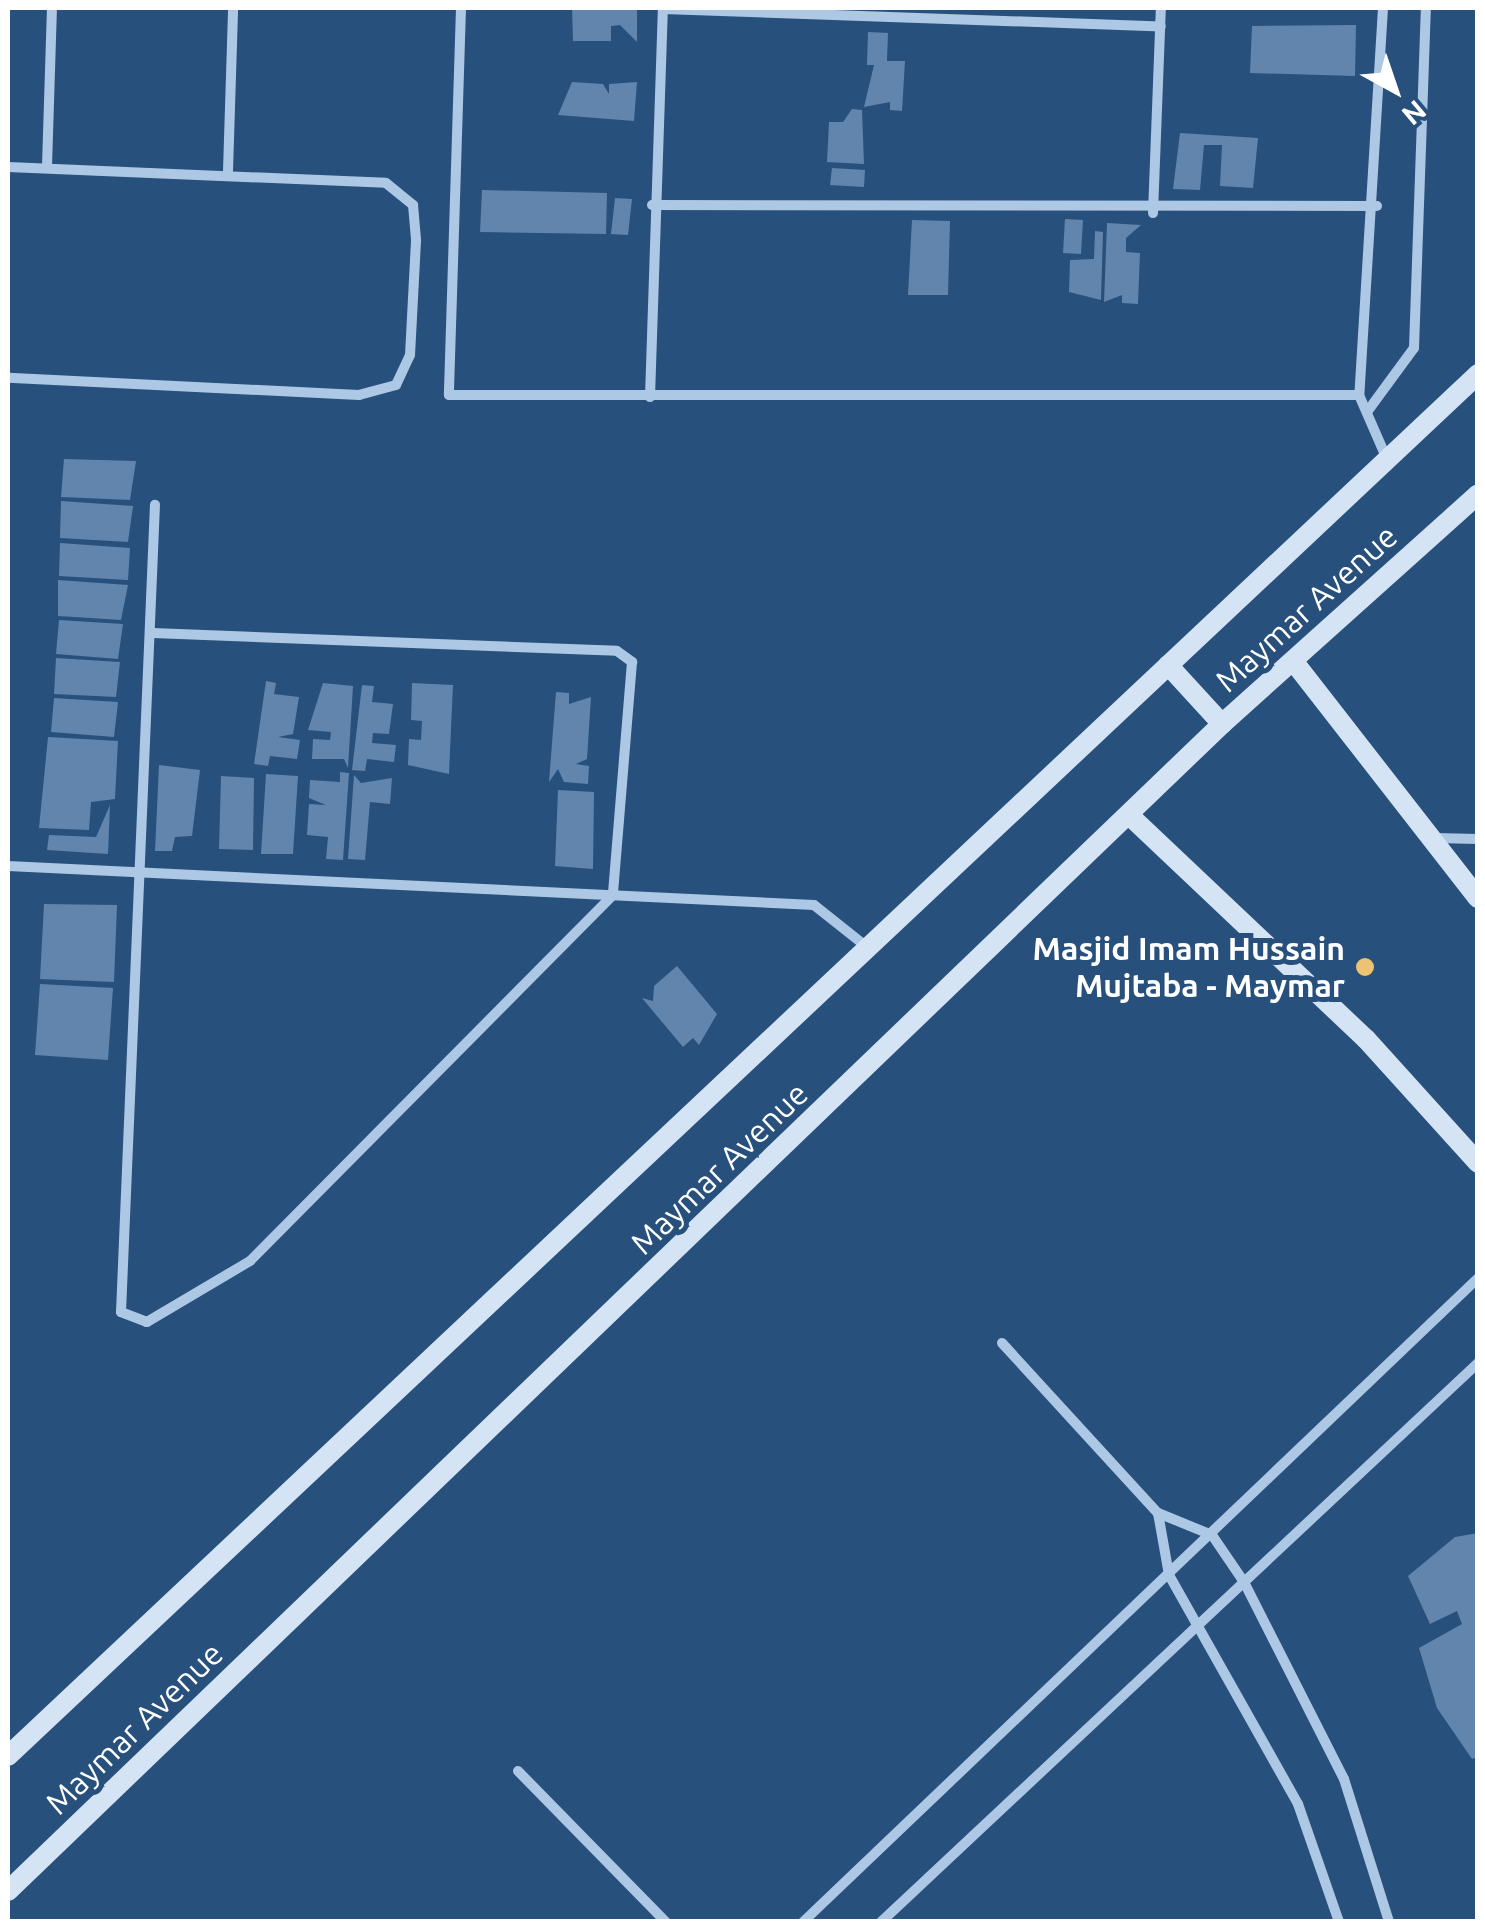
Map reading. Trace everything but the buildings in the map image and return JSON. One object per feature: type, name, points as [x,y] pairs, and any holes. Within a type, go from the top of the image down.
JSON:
[{"type":"main road","name":"Maymar Avenue","points":[[8,1756],[873,952],[1168,666],[1478,374]]},
{"type":"main road","name":"Maymar Avenue","points":[[8,1891],[1222,724],[1478,494]]},
{"type":"main road","points":[[1294,662],[1478,898]]},
{"type":"main road","points":[[1168,666],[1222,724]]},
{"type":"main road","points":[[1130,815],[1366,1039],[1478,1163]]},
{"type":"street","points":[[47,166],[52,8]]},
{"type":"street","points":[[228,171],[233,8]]},
{"type":"street","points":[[461,8],[450,396],[1360,396]]},
{"type":"street","points":[[650,397],[652,204],[663,8],[1160,26]]},
{"type":"street","points":[[1153,213],[1162,8]]},
{"type":"street","points":[[1383,8],[1377,206],[1360,396],[1386,460]]},
{"type":"street","points":[[1367,412],[1414,348],[1426,8]]},
{"type":"street","points":[[8,166],[228,171],[386,183],[413,205],[410,356],[396,385],[358,395],[8,378]]},
{"type":"street","points":[[652,204],[1153,213],[1377,206]]},
{"type":"street","points":[[153,634],[617,651],[632,662],[613,896],[250,1261],[132,1322],[121,1312],[145,872],[155,505]]},
{"type":"street","points":[[1429,838],[1478,839]]},
{"type":"street","points":[[8,866],[814,905],[873,952]]},
{"type":"street","points":[[802,1922],[1478,1278]]},
{"type":"street","points":[[1002,1343],[1158,1512],[1212,1535],[1244,1582],[1344,1779],[1389,1922]]},
{"type":"street","points":[[881,1922],[1478,1363]]},
{"type":"street","points":[[1158,1512],[1169,1575],[1201,1622],[1298,1804],[1339,1922]]},
{"type":"street","points":[[518,1771],[666,1922]]},
{"type":"place","name":"Masjid Imam Hussain Mujtaba - Maymar","points":[[1365,967]]}]
